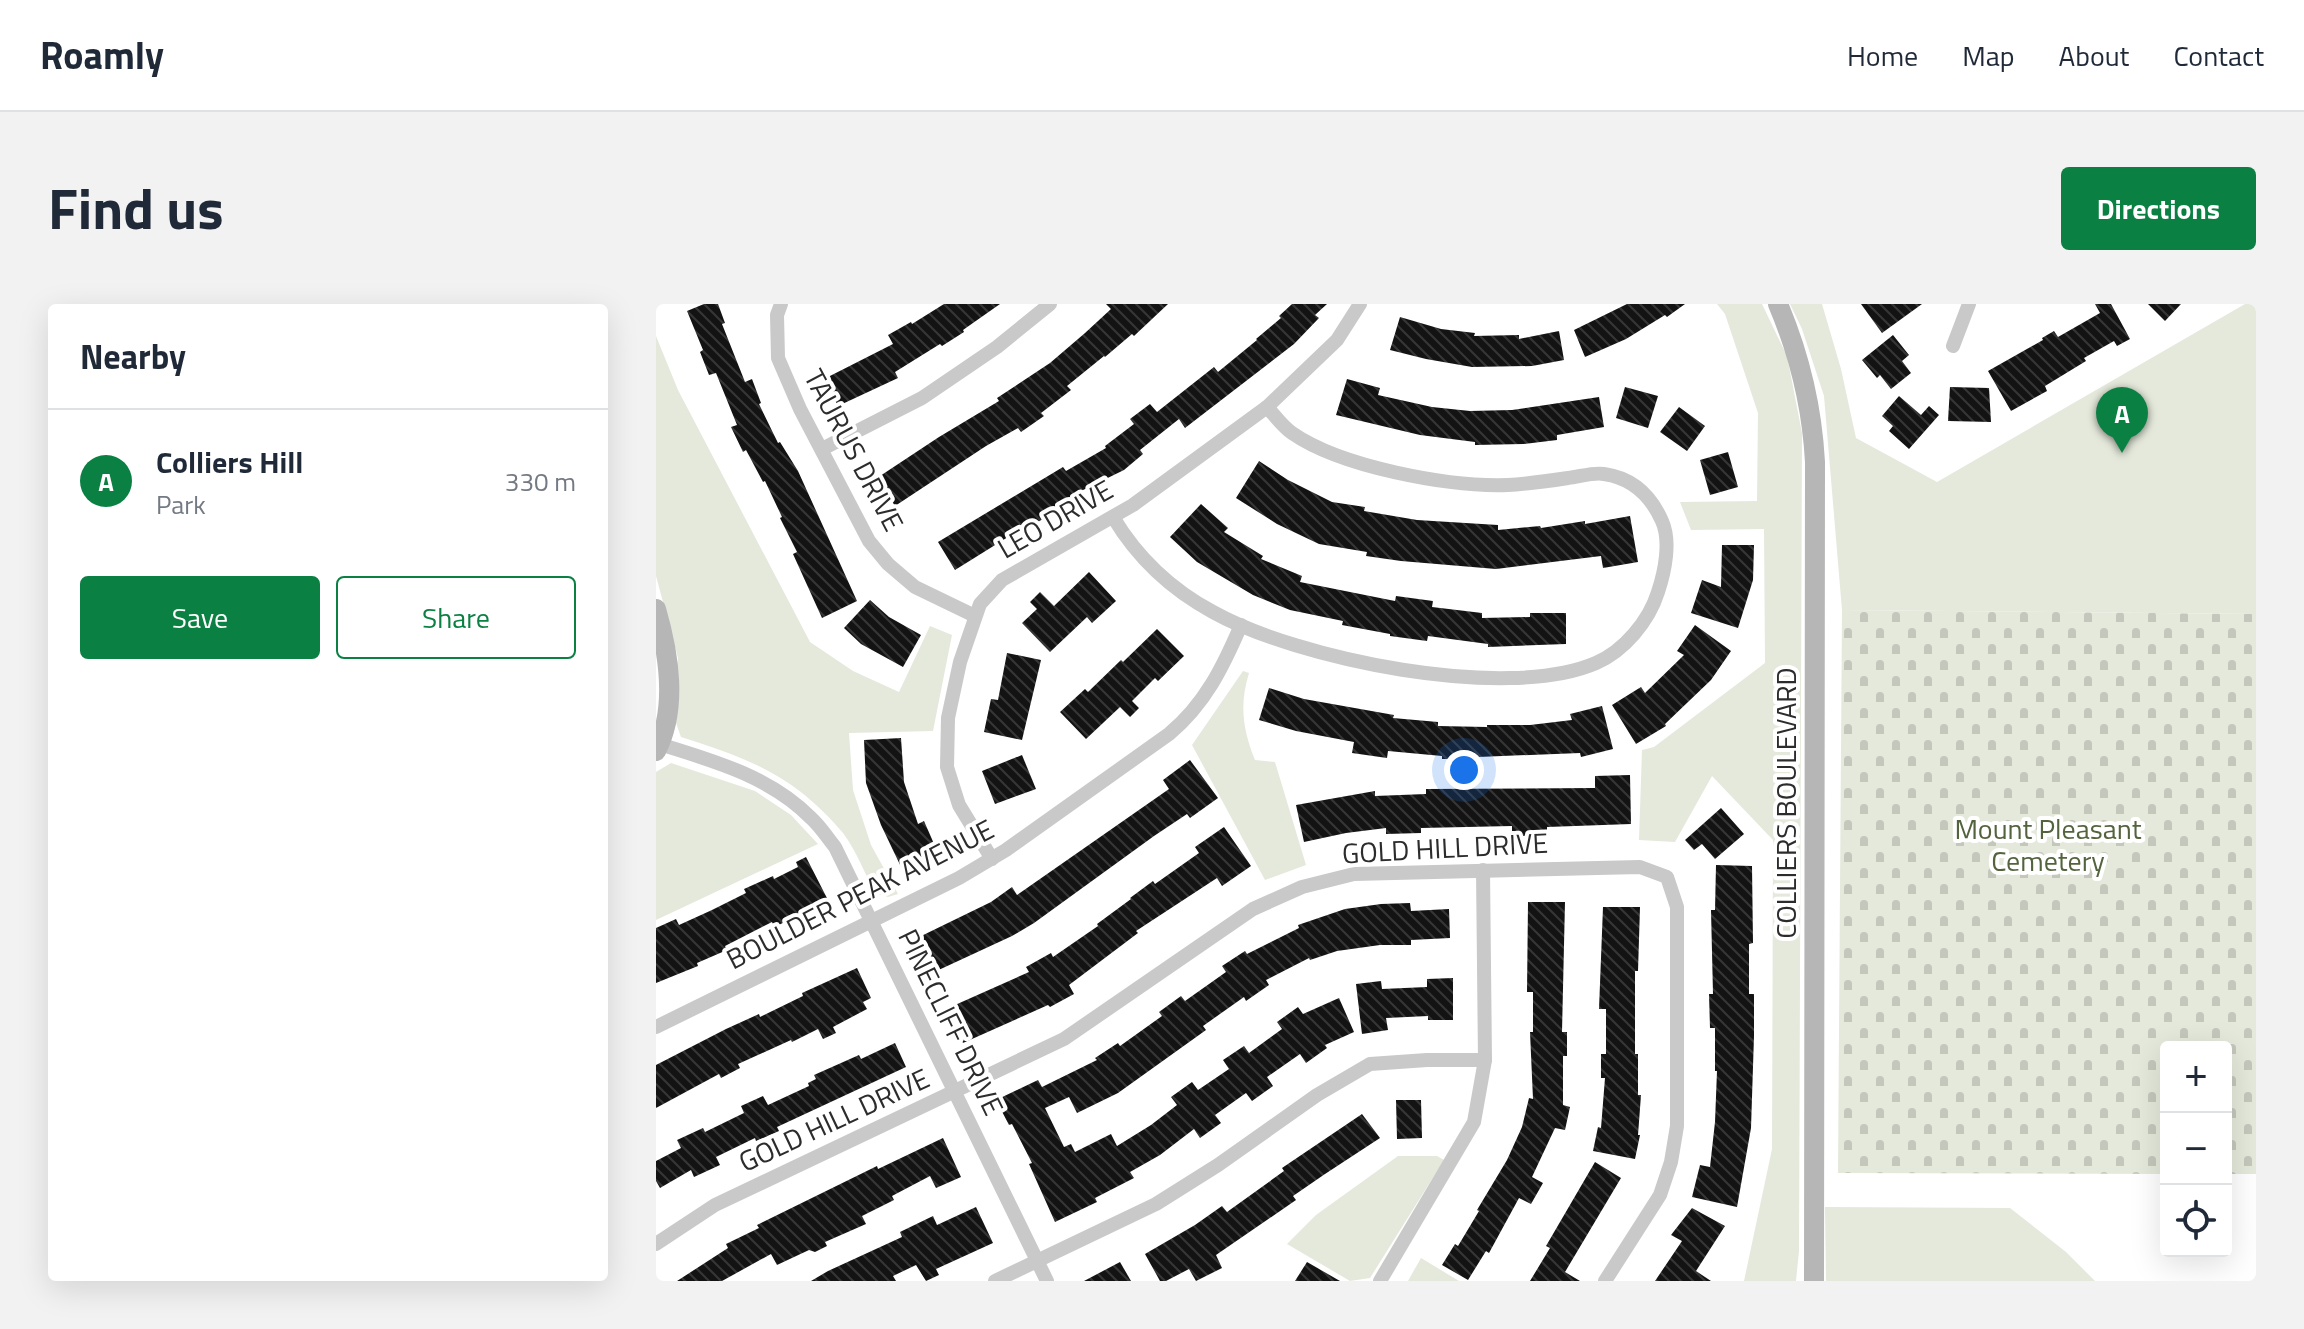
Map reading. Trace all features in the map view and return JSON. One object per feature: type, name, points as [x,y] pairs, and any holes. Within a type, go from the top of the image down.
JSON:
[{"type":"street","name":"TAURUS DRIVE","points":[[781,304],[777,315],[778,358],[869,541],[888,564],[915,587],[975,616]]},
{"type":"street","points":[[822,449],[922,398],[997,347],[1050,304]]},
{"type":"street","name":"LEO DRIVE","points":[[992,859],[959,805],[947,767],[948,718],[960,662],[980,604],[1002,580],[1113,517],[1207,453],[1267,407],[1337,340],[1360,304]]},
{"type":"street","name":"COLLIERS BOULEVARD","points":[[1775,304],[1789,329],[1810,402],[1815,462],[1814,1281]]},
{"type":"street","points":[[1953,346],[1969,304]]},
{"type":"street","points":[[1113,517],[1141,557],[1163,577],[1213,612],[1293,644],[1333,656],[1403,670],[1506,677],[1551,675],[1599,662],[1632,636],[1647,617],[1657,597],[1666,554],[1664,524],[1650,497],[1627,480],[1602,473],[1506,485],[1417,478],[1318,448],[1291,432],[1267,407]]},
{"type":"street","points":[[656,609],[666,644],[669,683],[665,722],[657,746]]},
{"type":"street","name":"BOULDER PEAK AVENUE","points":[[656,1027],[992,859],[1190,717],[1214,684],[1241,625]]},
{"type":"street","name":"PINECLIFF DRIVE","points":[[657,746],[754,778],[785,796],[811,818],[835,847],[1047,1281]]},
{"type":"street","name":"GOLD HILL DRIVE","points":[[656,1244],[715,1205],[1064,1039],[1253,909],[1302,887],[1354,874],[1640,867],[1667,877],[1677,907],[1677,1126],[1671,1162],[1660,1195],[1605,1281]]},
{"type":"street","points":[[1380,1281],[1474,1122],[1485,1060],[1483,870]]},
{"type":"street","points":[[995,1281],[1156,1204],[1218,1165],[1317,1095],[1370,1064],[1485,1060]]},
{"type":"green space","points":[[1717,304],[1762,304],[1787,356],[1802,433],[1799,1251],[1796,1281],[1744,1281],[1772,1149],[1773,840],[1712,776],[1675,842],[1639,840],[1642,750],[1654,747],[1765,663],[1764,529],[1691,530],[1680,502],[1757,501],[1758,413],[1725,314]]},
{"type":"green space","points":[[1790,304],[1822,304],[1841,369],[1856,438],[1937,482],[2245,304],[2256,304],[2256,614],[1842,610],[1824,396],[1802,329]]},
{"type":"green space","points":[[656,336],[678,390],[810,642],[853,671],[899,692],[930,626],[952,635],[933,731],[849,733],[853,790],[871,845],[898,894],[888,897],[875,893],[843,833],[825,813],[789,783],[729,753],[681,737],[675,720],[678,658],[656,576]]},
{"type":"green space","name":"Mount Pleasant Cemetery","points":[[1842,610],[2256,614],[2256,1174],[2232,1174],[2232,1041],[2160,1041],[2160,1174],[1838,1173]]},
{"type":"green space","points":[[1243,671],[1249,673],[1243,707],[1251,749],[1255,760],[1275,762],[1306,865],[1265,880],[1192,745]]},
{"type":"green space","points":[[671,763],[755,791],[791,815],[818,844],[656,920],[656,772]]},
{"type":"green space","points":[[1398,1156],[1437,1156],[1444,1160],[1370,1278],[1350,1281],[1287,1244],[1316,1215]]},
{"type":"green space","points":[[1825,1207],[2010,1208],[2066,1252],[2095,1281],[1826,1281]]},
{"type":"green space","points":[[1421,1258],[1459,1281],[1408,1281]]},
{"type":"building","points":[[704,304],[718,304],[725,323],[722,324],[745,382],[752,379],[759,404],[778,443],[798,471],[857,601],[822,618],[765,481],[746,450],[743,452],[731,427],[737,425],[716,373],[709,375],[700,352],[703,350],[687,311]]},
{"type":"building","points":[[944,304],[1000,304],[964,332],[895,372],[898,378],[838,406],[824,379],[893,344],[888,335]]},
{"type":"building","points":[[1106,304],[1168,304],[1134,336],[1132,334],[1067,386],[1071,390],[1041,413],[1044,416],[1021,432],[1018,428],[986,446],[895,506],[877,478],[999,401],[997,398],[1050,363],[1111,309]]},
{"type":"building","points":[[1292,304],[1327,304],[1315,315],[1319,318],[1294,344],[1185,428],[1179,419],[1140,450],[1143,454],[1124,470],[1079,492],[1081,495],[1051,514],[955,570],[938,542],[1063,467],[1066,471],[1106,448],[1134,424],[1130,419],[1150,404],[1157,412],[1214,367],[1218,372],[1281,318],[1279,316]]},
{"type":"building","points":[[1627,304],[1685,304],[1626,339],[1585,357],[1574,330]]},
{"type":"building","points":[[1861,304],[1922,304],[1882,333]]},
{"type":"building","points":[[2095,304],[2111,304],[2130,339],[2117,346],[2114,341],[2084,358],[2086,361],[2045,386],[2047,391],[2011,411],[1988,371],[2054,331],[2058,337],[2100,313]]},
{"type":"building","points":[[2148,304],[2181,304],[2165,321]]},
{"type":"building","points":[[1400,317],[1441,329],[1475,333],[1474,336],[1519,335],[1519,339],[1559,331],[1564,360],[1532,366],[1472,367],[1390,350]]},
{"type":"building","points":[[1893,335],[1909,355],[1902,361],[1911,373],[1891,389],[1862,360]]},
{"type":"building","points":[[1347,379],[1380,388],[1378,395],[1432,407],[1470,411],[1512,410],[1599,397],[1604,427],[1557,435],[1557,440],[1523,444],[1475,445],[1475,442],[1420,435],[1336,415]]},
{"type":"building","points":[[1625,387],[1658,396],[1648,428],[1616,418]]},
{"type":"building","points":[[1950,387],[1989,388],[1991,422],[1948,421]]},
{"type":"building","points":[[1899,396],[1921,415],[1929,406],[1939,415],[1909,449],[1889,431],[1893,426],[1882,416]]},
{"type":"building","points":[[1679,407],[1705,426],[1687,451],[1660,432]]},
{"type":"building","points":[[1728,452],[1738,487],[1710,495],[1700,460]]},
{"type":"building","points":[[1259,461],[1332,502],[1417,520],[1498,525],[1498,530],[1541,528],[1585,521],[1585,524],[1630,516],[1638,562],[1603,568],[1601,556],[1496,569],[1401,561],[1319,544],[1277,524],[1236,498]]},
{"type":"building","points":[[1201,504],[1228,528],[1224,532],[1263,556],[1261,559],[1302,576],[1300,582],[1395,601],[1396,596],[1433,601],[1432,607],[1482,613],[1482,618],[1566,613],[1566,644],[1488,647],[1488,644],[1428,636],[1427,641],[1390,636],[1342,625],[1343,621],[1290,610],[1253,595],[1197,562],[1170,537]]},
{"type":"building","points":[[1722,545],[1754,545],[1753,580],[1738,628],[1691,613],[1702,580],[1721,587]]},
{"type":"building","points":[[1089,572],[1116,601],[1092,623],[1087,617],[1050,652],[1022,623],[1037,609],[1030,602],[1040,592],[1054,606]]},
{"type":"building","points":[[870,600],[889,617],[921,635],[903,667],[861,644],[844,628]]},
{"type":"building","points":[[1695,625],[1731,651],[1711,680],[1666,726],[1636,744],[1612,705],[1641,687],[1645,693],[1684,655],[1677,651]]},
{"type":"building","points":[[1157,629],[1184,656],[1132,701],[1139,708],[1130,717],[1120,707],[1086,739],[1060,712],[1085,689],[1088,692]]},
{"type":"building","points":[[1007,653],[1041,660],[1022,740],[984,732],[991,699],[998,700]]},
{"type":"building","points":[[1269,688],[1304,699],[1394,715],[1393,718],[1438,722],[1438,726],[1487,727],[1572,720],[1570,714],[1602,706],[1613,749],[1581,757],[1580,753],[1478,759],[1442,759],[1442,756],[1388,751],[1387,758],[1352,753],[1354,742],[1259,720]]},
{"type":"building","points":[[901,738],[904,782],[918,824],[924,821],[938,853],[902,869],[866,783],[864,740]]},
{"type":"building","points":[[1022,755],[1036,789],[995,804],[982,771]]},
{"type":"building","points":[[1190,760],[1218,798],[1190,818],[1187,814],[1154,836],[1034,923],[930,974],[913,940],[991,902],[1012,887],[1017,895],[1169,789],[1163,780]]},
{"type":"building","points":[[1630,775],[1631,824],[1547,827],[1547,836],[1512,836],[1512,826],[1421,828],[1421,833],[1386,834],[1386,828],[1304,842],[1296,805],[1375,791],[1375,796],[1426,794],[1426,789],[1595,788],[1595,776]]},
{"type":"building","points":[[1721,808],[1744,834],[1715,859],[1702,844],[1694,850],[1685,840]]},
{"type":"building","points":[[1224,827],[1251,866],[1222,886],[1217,878],[1136,931],[1138,933],[1069,985],[1074,994],[963,1043],[946,1009],[1029,972],[1026,967],[1051,953],[1053,957],[1098,926],[1153,881],[1155,884],[1199,853],[1195,847]]},
{"type":"building","points":[[806,857],[829,902],[774,927],[772,922],[725,946],[727,950],[697,963],[698,966],[656,983],[656,928],[676,919],[679,925],[712,910],[746,893],[744,889],[798,867],[796,862]]},
{"type":"building","points":[[1716,865],[1752,866],[1753,943],[1749,944],[1749,994],[1754,994],[1751,1128],[1737,1207],[1692,1197],[1700,1165],[1710,1167],[1715,1122],[1715,1028],[1710,1028],[1709,994],[1713,994],[1711,910],[1715,910]]},
{"type":"building","points":[[1528,902],[1565,902],[1562,1032],[1567,1032],[1567,1056],[1563,1056],[1563,1105],[1570,1107],[1565,1130],[1555,1128],[1532,1177],[1543,1183],[1531,1204],[1519,1198],[1489,1253],[1486,1251],[1468,1280],[1442,1265],[1455,1244],[1458,1246],[1507,1160],[1522,1127],[1529,1098],[1533,1099],[1530,1032],[1533,1032],[1533,992],[1527,992]]},
{"type":"building","points":[[1410,903],[1411,911],[1449,909],[1450,938],[1411,940],[1411,945],[1380,945],[1309,958],[1266,980],[1269,985],[1246,1001],[1244,997],[1203,1026],[1206,1030],[1118,1093],[1077,1113],[1069,1097],[1045,1108],[1064,1147],[1071,1144],[1075,1152],[1111,1134],[1117,1146],[1177,1105],[1171,1097],[1192,1082],[1198,1090],[1229,1069],[1223,1060],[1244,1046],[1249,1053],[1282,1029],[1277,1022],[1298,1007],[1303,1014],[1339,998],[1354,1032],[1325,1045],[1327,1048],[1306,1063],[1300,1054],[1267,1077],[1273,1086],[1252,1101],[1246,1093],[1215,1115],[1221,1123],[1200,1138],[1194,1129],[1160,1155],[1130,1172],[1134,1178],[1095,1198],[1097,1202],[1055,1222],[1029,1164],[1032,1163],[996,1100],[1038,1080],[1042,1087],[1097,1060],[1095,1058],[1118,1043],[1120,1046],[1162,1016],[1159,1012],[1181,996],[1185,1001],[1226,972],[1222,966],[1245,951],[1247,954],[1299,928],[1298,925],[1345,909]]},
{"type":"building","points":[[1603,907],[1640,907],[1638,971],[1635,971],[1635,1054],[1638,1054],[1638,1095],[1641,1095],[1640,1135],[1635,1159],[1593,1151],[1598,1127],[1601,1128],[1605,1078],[1601,1078],[1601,1054],[1606,1054],[1606,1009],[1599,1009]]},
{"type":"building","points":[[857,968],[871,998],[863,1002],[867,1009],[833,1027],[836,1033],[823,1039],[818,1029],[791,1040],[738,1064],[740,1068],[721,1078],[719,1074],[656,1108],[656,1065]]},
{"type":"building","points":[[1453,978],[1453,1020],[1428,1020],[1428,1016],[1386,1018],[1388,1030],[1362,1034],[1356,984],[1381,981],[1382,989],[1427,987],[1427,979]]},
{"type":"building","points":[[895,1043],[906,1067],[777,1127],[779,1131],[756,1141],[755,1138],[716,1157],[720,1165],[694,1177],[691,1170],[660,1188],[656,1181],[656,1161],[681,1148],[677,1140],[703,1128],[705,1132],[744,1113],[741,1106],[763,1096],[768,1105],[809,1086],[808,1083],[816,1079],[814,1075]]},
{"type":"building","points":[[1396,1100],[1421,1100],[1422,1138],[1397,1139]]},
{"type":"building","points":[[1362,1114],[1380,1138],[1293,1196],[1296,1200],[1216,1255],[1222,1268],[1196,1281],[1189,1269],[1160,1281],[1145,1254],[1222,1206],[1227,1212],[1284,1171],[1282,1168]]},
{"type":"building","points":[[943,1138],[961,1177],[936,1188],[930,1176],[892,1196],[894,1200],[862,1216],[866,1224],[825,1242],[827,1246],[815,1252],[809,1250],[777,1265],[771,1254],[722,1281],[677,1281],[728,1248],[726,1244],[759,1228],[757,1225],[877,1166],[878,1169]]},
{"type":"building","points":[[1595,1162],[1621,1178],[1565,1272],[1580,1281],[1530,1281],[1550,1248],[1546,1246]]},
{"type":"building","points":[[976,1207],[993,1243],[936,1269],[939,1275],[926,1281],[916,1265],[893,1276],[896,1281],[811,1281],[902,1237],[900,1232],[933,1216],[937,1225]]},
{"type":"building","points":[[1692,1208],[1725,1226],[1696,1271],[1711,1281],[1655,1281],[1682,1241],[1671,1235]]},
{"type":"building","points":[[1120,1262],[1131,1281],[1084,1281]]},
{"type":"building","points":[[1307,1262],[1340,1281],[1295,1281]]},
{"type":"place","name":"Colliers Hill","points":[[2122,453]]}]
